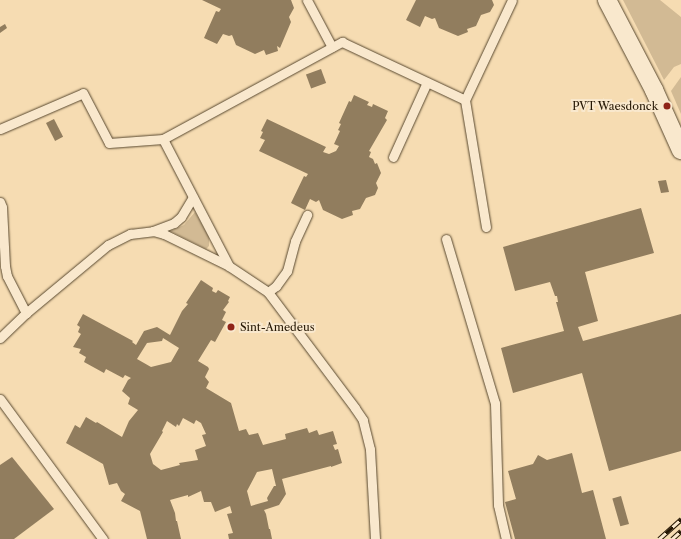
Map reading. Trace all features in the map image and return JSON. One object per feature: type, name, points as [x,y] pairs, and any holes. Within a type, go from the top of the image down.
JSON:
[{"type":"street","points":[[607,0],[654,90],[681,150]]},
{"type":"lane","points":[[307,0],[332,47]]},
{"type":"lane","points":[[486,226],[466,100],[512,0]]},
{"type":"lane","points":[[0,129],[83,93],[109,143],[164,139],[342,42],[466,100]]},
{"type":"lane","points":[[393,157],[428,82]]},
{"type":"lane","points":[[164,139],[229,266]]},
{"type":"lane","points":[[0,338],[26,313],[118,239],[130,234],[153,231],[178,220],[189,207],[193,198]]},
{"type":"lane","points":[[0,202],[2,207],[5,266],[7,276],[26,313]]},
{"type":"lane","points":[[268,292],[279,283],[286,271],[295,241],[307,215]]},
{"type":"lane","points":[[153,231],[164,234],[229,266],[268,292],[355,408],[363,420],[370,449],[375,539]]},
{"type":"lane","points":[[446,239],[495,403],[498,505],[506,539]]},
{"type":"lane","points":[[0,399],[103,539]]},
{"type":"shaded area","points":[[623,0],[660,0],[681,17],[681,64],[674,67],[664,80]]},
{"type":"shaded area","points":[[681,77],[681,114],[671,91]]},
{"type":"shaded area","points":[[195,212],[209,237],[209,246],[206,249],[170,231],[184,225]]},
{"type":"building","points":[[202,0],[291,0],[294,8],[289,17],[291,22],[280,48],[277,46],[278,51],[266,55],[264,50],[255,54],[236,45],[232,35],[229,36],[223,34],[217,44],[204,38],[216,11],[219,12],[221,9]]},
{"type":"building","points":[[416,0],[492,0],[494,5],[490,12],[481,15],[476,26],[467,29],[468,32],[458,36],[439,28],[435,18],[432,19],[425,16],[420,27],[406,20]]},
{"type":"building","points":[[5,24],[7,28],[0,33],[0,27]]},
{"type":"building","points":[[321,69],[326,83],[311,89],[306,74]]},
{"type":"building","points":[[354,95],[369,102],[367,105],[372,107],[373,104],[388,111],[385,118],[387,120],[369,151],[371,152],[369,157],[373,159],[375,164],[377,163],[381,173],[376,183],[378,188],[375,195],[366,198],[360,209],[352,211],[353,215],[342,219],[323,210],[319,200],[316,202],[310,199],[305,210],[291,203],[304,176],[306,177],[308,174],[259,151],[265,140],[260,138],[263,132],[261,131],[267,119],[326,147],[323,152],[329,154],[336,151],[339,146],[334,144],[340,131],[338,130],[341,124],[339,123],[349,101],[351,102]]},
{"type":"building","points":[[54,119],[63,137],[55,141],[46,123]]},
{"type":"building","points":[[666,180],[669,192],[661,193],[658,181]]},
{"type":"building","points":[[641,208],[654,253],[585,272],[598,321],[578,327],[583,341],[681,314],[681,451],[609,471],[582,373],[513,393],[501,348],[564,331],[556,302],[558,302],[557,296],[555,296],[550,282],[515,291],[503,247]]},
{"type":"building","points":[[201,280],[213,288],[212,291],[216,293],[218,290],[230,297],[229,302],[223,310],[226,312],[222,320],[226,322],[215,342],[211,340],[198,361],[209,369],[205,377],[209,382],[206,388],[231,403],[239,431],[246,429],[249,435],[258,433],[263,445],[286,439],[285,434],[307,428],[309,433],[317,430],[319,435],[333,431],[337,444],[333,445],[335,450],[338,449],[342,463],[282,479],[286,494],[279,505],[264,510],[272,539],[229,539],[228,534],[233,533],[227,514],[232,513],[230,506],[215,512],[211,502],[204,502],[201,491],[188,497],[188,495],[170,500],[175,513],[181,539],[147,539],[140,511],[121,501],[125,494],[121,491],[117,483],[109,485],[103,464],[66,443],[75,425],[80,428],[86,417],[122,437],[129,421],[138,410],[128,404],[130,398],[122,391],[128,380],[131,378],[125,375],[123,378],[106,369],[104,373],[84,362],[86,357],[79,353],[81,349],[73,347],[81,334],[78,332],[80,327],[77,325],[83,314],[133,341],[132,342],[136,345],[144,331],[157,327],[170,335],[182,311],[188,304],[186,303]],"holes":[[[163,338],[179,348],[171,362],[151,367],[137,359],[147,343],[162,341]],[[183,418],[194,424],[196,420],[201,423],[206,434],[202,435],[206,446],[195,450],[198,460],[179,463],[180,465],[161,470],[153,464],[150,454],[163,432],[162,431],[167,421],[176,427],[177,424],[179,426]],[[272,469],[276,486],[274,486],[267,498],[268,501],[251,506],[247,491],[257,472]]]},
{"type":"building","points":[[572,453],[582,493],[593,490],[606,539],[515,539],[505,502],[516,499],[508,471],[533,464],[538,455],[547,460]]},
{"type":"building","points":[[12,457],[54,509],[14,539],[0,539],[0,465]]},
{"type":"building","points":[[621,496],[629,524],[620,526],[612,498]]},
{"type":"railway","points":[[659,539],[681,519]]},
{"type":"railway","points":[[672,539],[681,531]]},
{"type":"place","name":"PVT Waesdonck","points":[[667,106]]},
{"type":"place","name":"Sint-Amedeus","points":[[231,327]]}]
